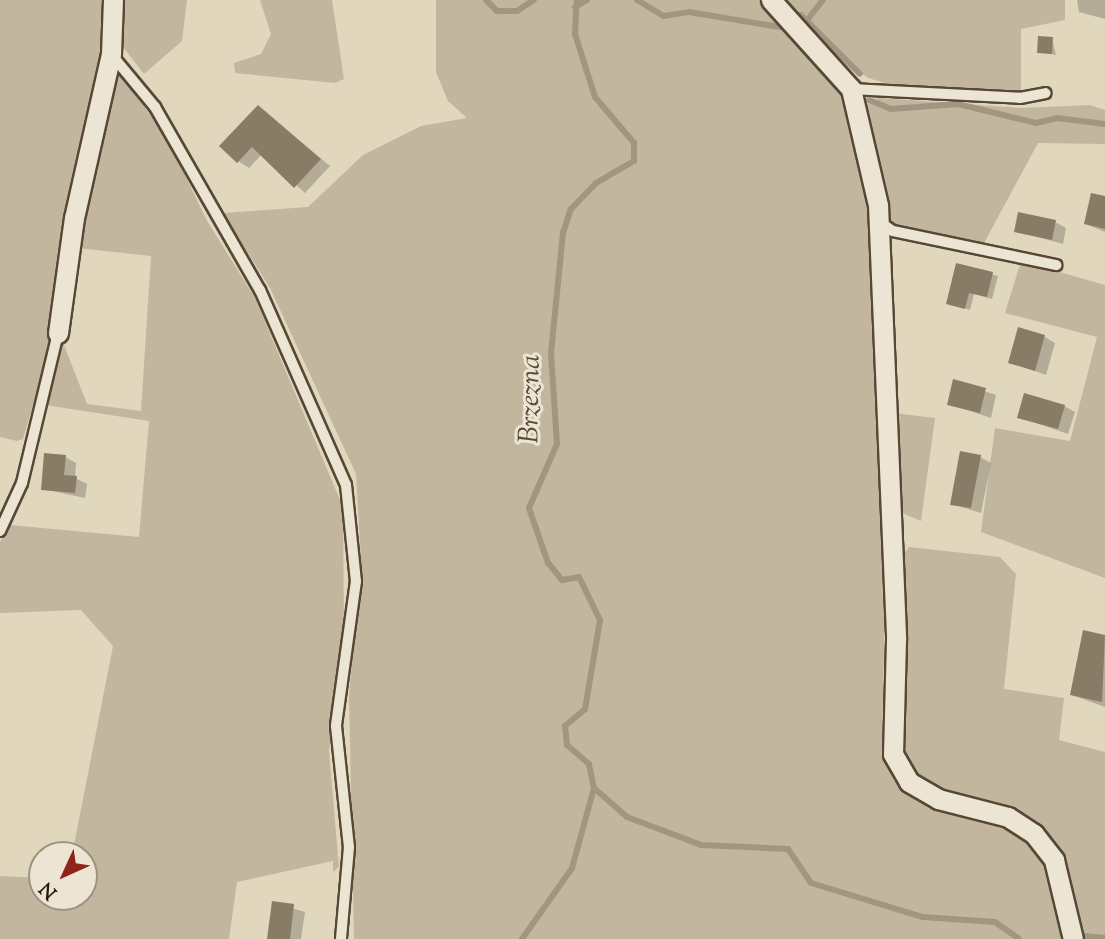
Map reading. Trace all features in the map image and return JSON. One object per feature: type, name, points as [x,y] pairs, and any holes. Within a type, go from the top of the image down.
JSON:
[{"type":"street","points":[[58,333],[74,218],[111,54],[113,0]]},
{"type":"street","points":[[771,0],[851,89],[879,221],[896,640],[893,754],[909,782],[938,799],[1008,817],[1034,834],[1054,860],[1073,939]]},
{"type":"lane","points":[[111,54],[155,107],[260,290],[346,485],[356,582],[336,726],[349,847],[341,939]]},
{"type":"lane","points":[[851,89],[1020,98],[1046,93]]},
{"type":"lane","points":[[879,221],[893,231],[1056,265]]},
{"type":"lane","points":[[0,531],[22,483],[58,333]]},
{"type":"shaded area","points":[[0,0],[104,0],[106,39],[46,360],[23,439],[17,441],[0,437]]},
{"type":"shaded area","points":[[119,0],[187,0],[182,41],[144,74],[120,43]]},
{"type":"shaded area","points":[[260,0],[332,0],[344,79],[335,83],[235,73],[234,63],[261,54],[271,34]]},
{"type":"shaded area","points":[[436,0],[758,0],[845,91],[869,183],[885,590],[882,755],[894,781],[911,795],[1028,838],[1049,865],[1065,939],[354,939],[349,696],[361,561],[356,474],[270,288],[223,213],[308,207],[363,155],[421,126],[467,118],[448,101],[436,72]]},
{"type":"shaded area","points":[[781,0],[1065,0],[1065,20],[1021,29],[1021,91],[889,84],[868,78],[835,53]]},
{"type":"shaded area","points":[[118,72],[167,137],[206,219],[255,298],[343,507],[344,633],[329,751],[339,867],[333,872],[333,861],[237,882],[229,939],[0,939],[0,876],[28,877],[28,911],[98,911],[98,841],[75,841],[113,646],[81,610],[0,613],[0,542],[10,525],[139,537],[149,421],[45,405],[87,172]],"holes":[[[77,248],[151,256],[141,411],[87,404],[64,345]]]},
{"type":"shaded area","points":[[879,98],[1021,108],[1090,105],[1105,110],[1105,144],[1038,143],[984,243],[892,227],[885,216],[867,112],[867,104]]},
{"type":"shaded area","points":[[1021,261],[1105,285],[1105,578],[981,532],[995,428],[1070,441],[1097,337],[1005,313]]},
{"type":"shaded area","points":[[894,413],[935,418],[921,521],[900,512]]},
{"type":"shaded area","points":[[909,547],[1000,557],[1016,574],[1004,689],[1064,698],[1059,740],[1105,752],[1105,939],[1084,939],[1062,850],[1045,830],[1011,810],[919,782],[904,763],[898,737],[903,555]]},
{"type":"building","points":[[1038,36],[1053,37],[1052,54],[1037,53]]},
{"type":"building","points":[[258,105],[321,159],[294,188],[252,147],[237,163],[219,146]]},
{"type":"building","points":[[1091,193],[1105,196],[1105,229],[1084,224]]},
{"type":"building","points":[[1018,212],[1056,220],[1052,240],[1014,232]]},
{"type":"building","points":[[956,263],[993,272],[987,297],[969,293],[965,309],[946,304]]},
{"type":"building","points":[[1018,327],[1045,335],[1035,371],[1008,363]]},
{"type":"building","points":[[953,379],[986,388],[980,413],[947,405]]},
{"type":"building","points":[[1024,393],[1065,405],[1058,429],[1017,418]]},
{"type":"building","points":[[960,451],[981,455],[971,508],[950,505]]},
{"type":"building","points":[[44,453],[66,455],[64,475],[77,476],[75,493],[41,490]]},
{"type":"building","points":[[1083,630],[1105,635],[1102,702],[1070,695]]},
{"type":"building","points":[[272,901],[294,904],[290,939],[267,939]]},
{"type":"waterway","name":"Brzezna","points":[[486,0],[497,11],[517,11],[534,0]]},
{"type":"waterway","name":"Brzezna","points":[[522,939],[572,868],[594,788],[589,764],[567,745],[565,726],[585,709],[600,620],[579,577],[562,580],[548,563],[529,508],[557,444],[551,353],[563,233],[571,209],[596,183],[634,161],[634,143],[595,97],[575,34],[577,0]]},
{"type":"waterway","points":[[575,7],[587,0]]},
{"type":"waterway","points":[[637,0],[664,16],[689,12],[792,29]]},
{"type":"waterway","points":[[808,19],[823,0]]},
{"type":"waterway","points":[[801,15],[860,74]]},
{"type":"waterway","points":[[869,100],[891,109],[958,104],[1036,123],[1057,118],[1105,124]]},
{"type":"waterway","points":[[594,788],[627,817],[701,845],[788,849],[811,883],[923,917],[995,922],[1019,939]]},
{"type":"waterway","points":[[1083,936],[1105,938]]}]
